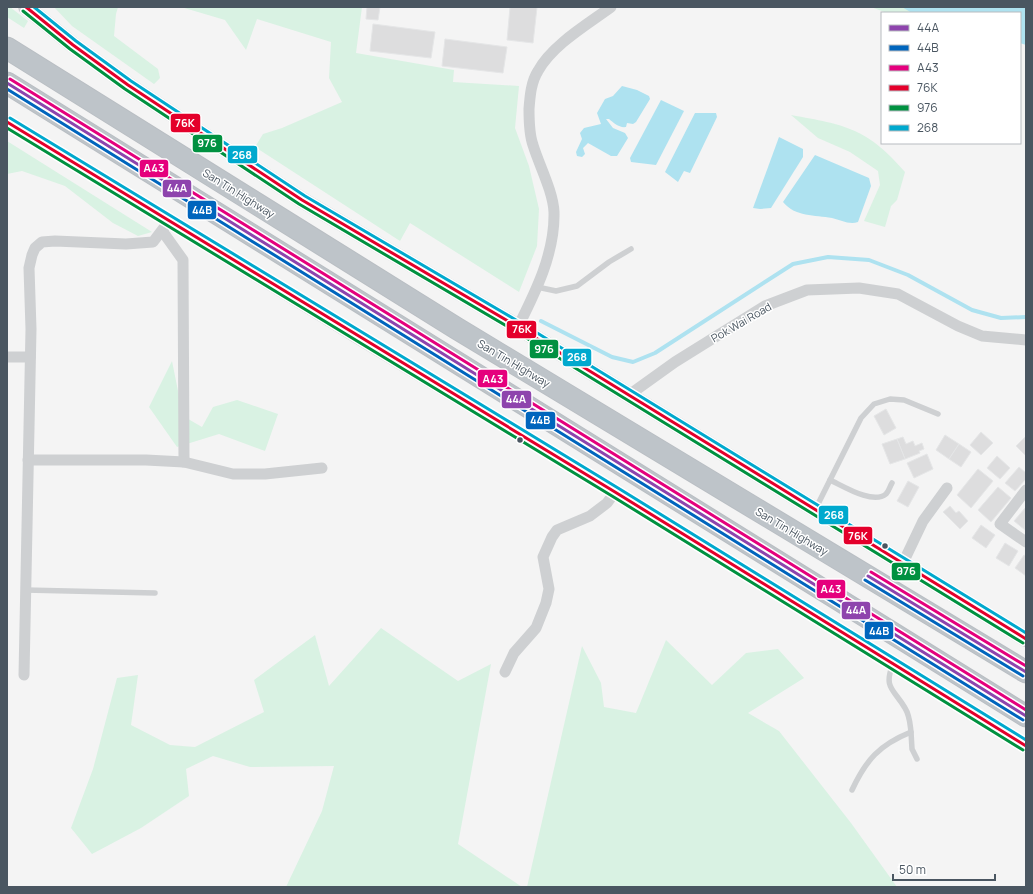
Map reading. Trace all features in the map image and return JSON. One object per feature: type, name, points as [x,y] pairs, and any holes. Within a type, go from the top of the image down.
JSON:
[{"type":"highway","name":"San Tin Highway","points":[[7,48],[450,324],[1026,672]]},
{"type":"highway","points":[[7,83],[1026,716]]},
{"type":"main road","points":[[26,7],[99,64],[217,145],[302,200],[518,327],[1026,639]]},
{"type":"street","points":[[518,327],[547,262],[552,238],[554,210],[544,173],[532,144],[529,119],[532,87],[538,71],[547,59],[566,41],[611,7]]},
{"type":"street","points":[[7,122],[166,226],[615,492],[1026,746]]},
{"type":"street","points":[[24,675],[30,357],[29,268],[35,248],[42,242],[56,241],[126,244],[153,242],[166,226]]},
{"type":"street","points":[[166,226],[183,260],[184,462]]},
{"type":"street","name":"Pok Wai Road","points":[[629,395],[676,362],[765,306],[807,290],[859,288],[898,294],[958,326],[982,336],[1026,340]]},
{"type":"street","points":[[7,357],[30,357]]},
{"type":"street","points":[[28,460],[146,460],[184,462],[233,474],[265,474],[322,468]]},
{"type":"street","points":[[903,563],[923,521],[947,488]]},
{"type":"street","points":[[1026,490],[1000,524],[1026,542]]},
{"type":"street","points":[[505,672],[514,653],[536,628],[546,603],[549,589],[543,557],[552,536],[557,530],[590,516],[607,502],[615,492]]},
{"type":"lane","points":[[537,287],[556,291],[577,286],[609,262],[632,249]]},
{"type":"lane","points":[[815,509],[861,418],[874,404],[890,399],[904,400],[938,414]]},
{"type":"lane","points":[[830,480],[867,497],[878,497],[886,494],[892,482]]},
{"type":"lane","points":[[25,590],[155,593]]},
{"type":"lane","points":[[893,664],[888,683],[893,694],[906,709],[910,720],[912,748],[917,759]]},
{"type":"lane","points":[[852,790],[860,773],[874,753],[893,739],[911,732]]},
{"type":"green space","points":[[7,7],[10,7],[28,21],[24,28],[7,17]]},
{"type":"green space","points":[[54,7],[118,7],[114,36],[158,69],[160,78],[154,84],[72,26]]},
{"type":"green space","points":[[181,7],[362,7],[356,53],[454,70],[453,82],[519,86],[515,128],[529,166],[539,209],[537,246],[519,292],[410,223],[400,241],[255,147],[263,134],[282,128],[342,102],[329,78],[331,42],[257,19],[246,50],[225,20]]},
{"type":"green space","points":[[871,7],[936,7],[939,12],[884,12]]},
{"type":"green space","points":[[791,115],[841,126],[867,137],[891,157],[905,172],[897,200],[891,206],[885,227],[864,221],[880,185],[878,171],[850,152],[818,138]]},
{"type":"green space","points":[[7,141],[152,232],[138,236],[113,223],[65,186],[22,171],[7,174]]},
{"type":"green space","points":[[172,361],[183,416],[202,427],[213,407],[237,400],[278,414],[265,451],[219,434],[177,447],[149,407]]},
{"type":"green space","points":[[381,628],[458,681],[491,664],[458,844],[522,887],[286,887],[322,811],[334,766],[250,767],[213,756],[186,769],[189,796],[141,828],[92,854],[71,828],[93,769],[117,678],[138,675],[131,725],[170,745],[195,747],[264,712],[254,680],[315,635],[329,686]]},
{"type":"green space","points":[[666,640],[712,685],[746,653],[778,649],[804,678],[748,713],[779,731],[851,823],[897,887],[527,887],[582,646],[601,683],[604,707],[636,713]]},
{"type":"water","points":[[902,7],[1026,7],[1026,45],[1021,43],[1021,12],[910,12]]},
{"type":"water","points":[[622,86],[637,90],[649,96],[650,99],[636,122],[633,124],[627,123],[626,127],[621,127],[609,119],[606,119],[613,128],[625,133],[628,138],[617,156],[611,156],[588,143],[583,148],[585,154],[582,157],[577,156],[576,152],[582,139],[580,133],[584,128],[601,124],[597,113],[605,99],[613,96]]},
{"type":"water","points":[[661,100],[684,111],[656,165],[631,162],[630,158]]},
{"type":"water","points":[[695,113],[716,113],[717,117],[690,173],[684,171],[678,182],[665,172]]},
{"type":"water","points":[[779,137],[803,149],[803,157],[771,208],[753,208]]},
{"type":"water","points":[[815,155],[869,178],[871,186],[858,222],[848,223],[832,218],[799,213],[788,207],[783,202]]},
{"type":"building","points":[[367,7],[380,7],[378,20],[366,19]]},
{"type":"building","points":[[510,7],[537,7],[533,43],[507,40]]},
{"type":"building","points":[[373,24],[435,32],[431,58],[370,51]]},
{"type":"building","points":[[445,39],[507,47],[503,73],[442,66]]},
{"type":"building","points":[[886,409],[896,428],[884,435],[874,416]]},
{"type":"building","points":[[981,432],[993,443],[981,455],[970,445]]},
{"type":"building","points":[[945,435],[959,444],[949,459],[936,450]]},
{"type":"building","points":[[1026,436],[1026,456],[1016,446]]},
{"type":"building","points":[[903,437],[906,444],[913,441],[915,446],[922,443],[924,449],[919,451],[920,453],[905,459],[897,439]]},
{"type":"building","points":[[897,439],[905,459],[890,464],[882,444]]},
{"type":"building","points":[[959,444],[971,452],[961,467],[949,459]]},
{"type":"building","points":[[927,454],[933,469],[914,478],[907,463]]},
{"type":"building","points":[[997,456],[1010,468],[1000,479],[987,468]]},
{"type":"building","points":[[1019,467],[1026,473],[1026,479],[1015,491],[1005,483]]},
{"type":"building","points":[[978,469],[993,481],[971,508],[957,495]]},
{"type":"building","points":[[908,481],[919,487],[908,507],[897,501]]},
{"type":"building","points":[[998,487],[1011,498],[991,522],[978,510]]},
{"type":"building","points":[[950,506],[956,513],[959,511],[968,521],[960,529],[943,512]]},
{"type":"building","points":[[1025,508],[1026,509],[1025,530],[1014,521]]},
{"type":"building","points":[[981,525],[995,535],[986,548],[972,538]]},
{"type":"building","points":[[1005,543],[1018,551],[1009,566],[996,558]]},
{"type":"building","points":[[1024,555],[1026,556],[1026,576],[1015,568]]},
{"type":"waterway","points":[[541,321],[612,357],[633,362],[655,353],[793,264],[828,257],[869,260],[908,275],[972,310],[1001,318],[1026,317]]},
{"type":"transit line","name":"76K","points":[[26,7],[73,45],[128,85],[302,200],[518,327],[1026,639]]},
{"type":"transit line","name":"268","points":[[34,7],[76,41],[131,81],[305,196],[521,323],[1026,633]]},
{"type":"transit line","name":"976","points":[[23,11],[70,49],[125,89],[299,204],[515,331],[1023,643]]},
{"type":"transit line","name":"A43","points":[[10,79],[1026,710]]},
{"type":"transit line","name":"44A","points":[[7,83],[1026,716]]},
{"type":"transit line","name":"44B","points":[[7,89],[1023,720]]},
{"type":"transit line","name":"268","points":[[10,118],[618,488],[1026,740]]},
{"type":"transit line","name":"76K","points":[[7,122],[615,492],[1026,746]]},
{"type":"transit line","name":"976","points":[[7,128],[612,496],[1023,750]]},
{"type":"transit line","name":"A43","points":[[871,572],[1026,666]]},
{"type":"transit line","name":"44A","points":[[868,576],[1026,672]]},
{"type":"transit line","name":"44B","points":[[865,580],[1023,676]]}]
